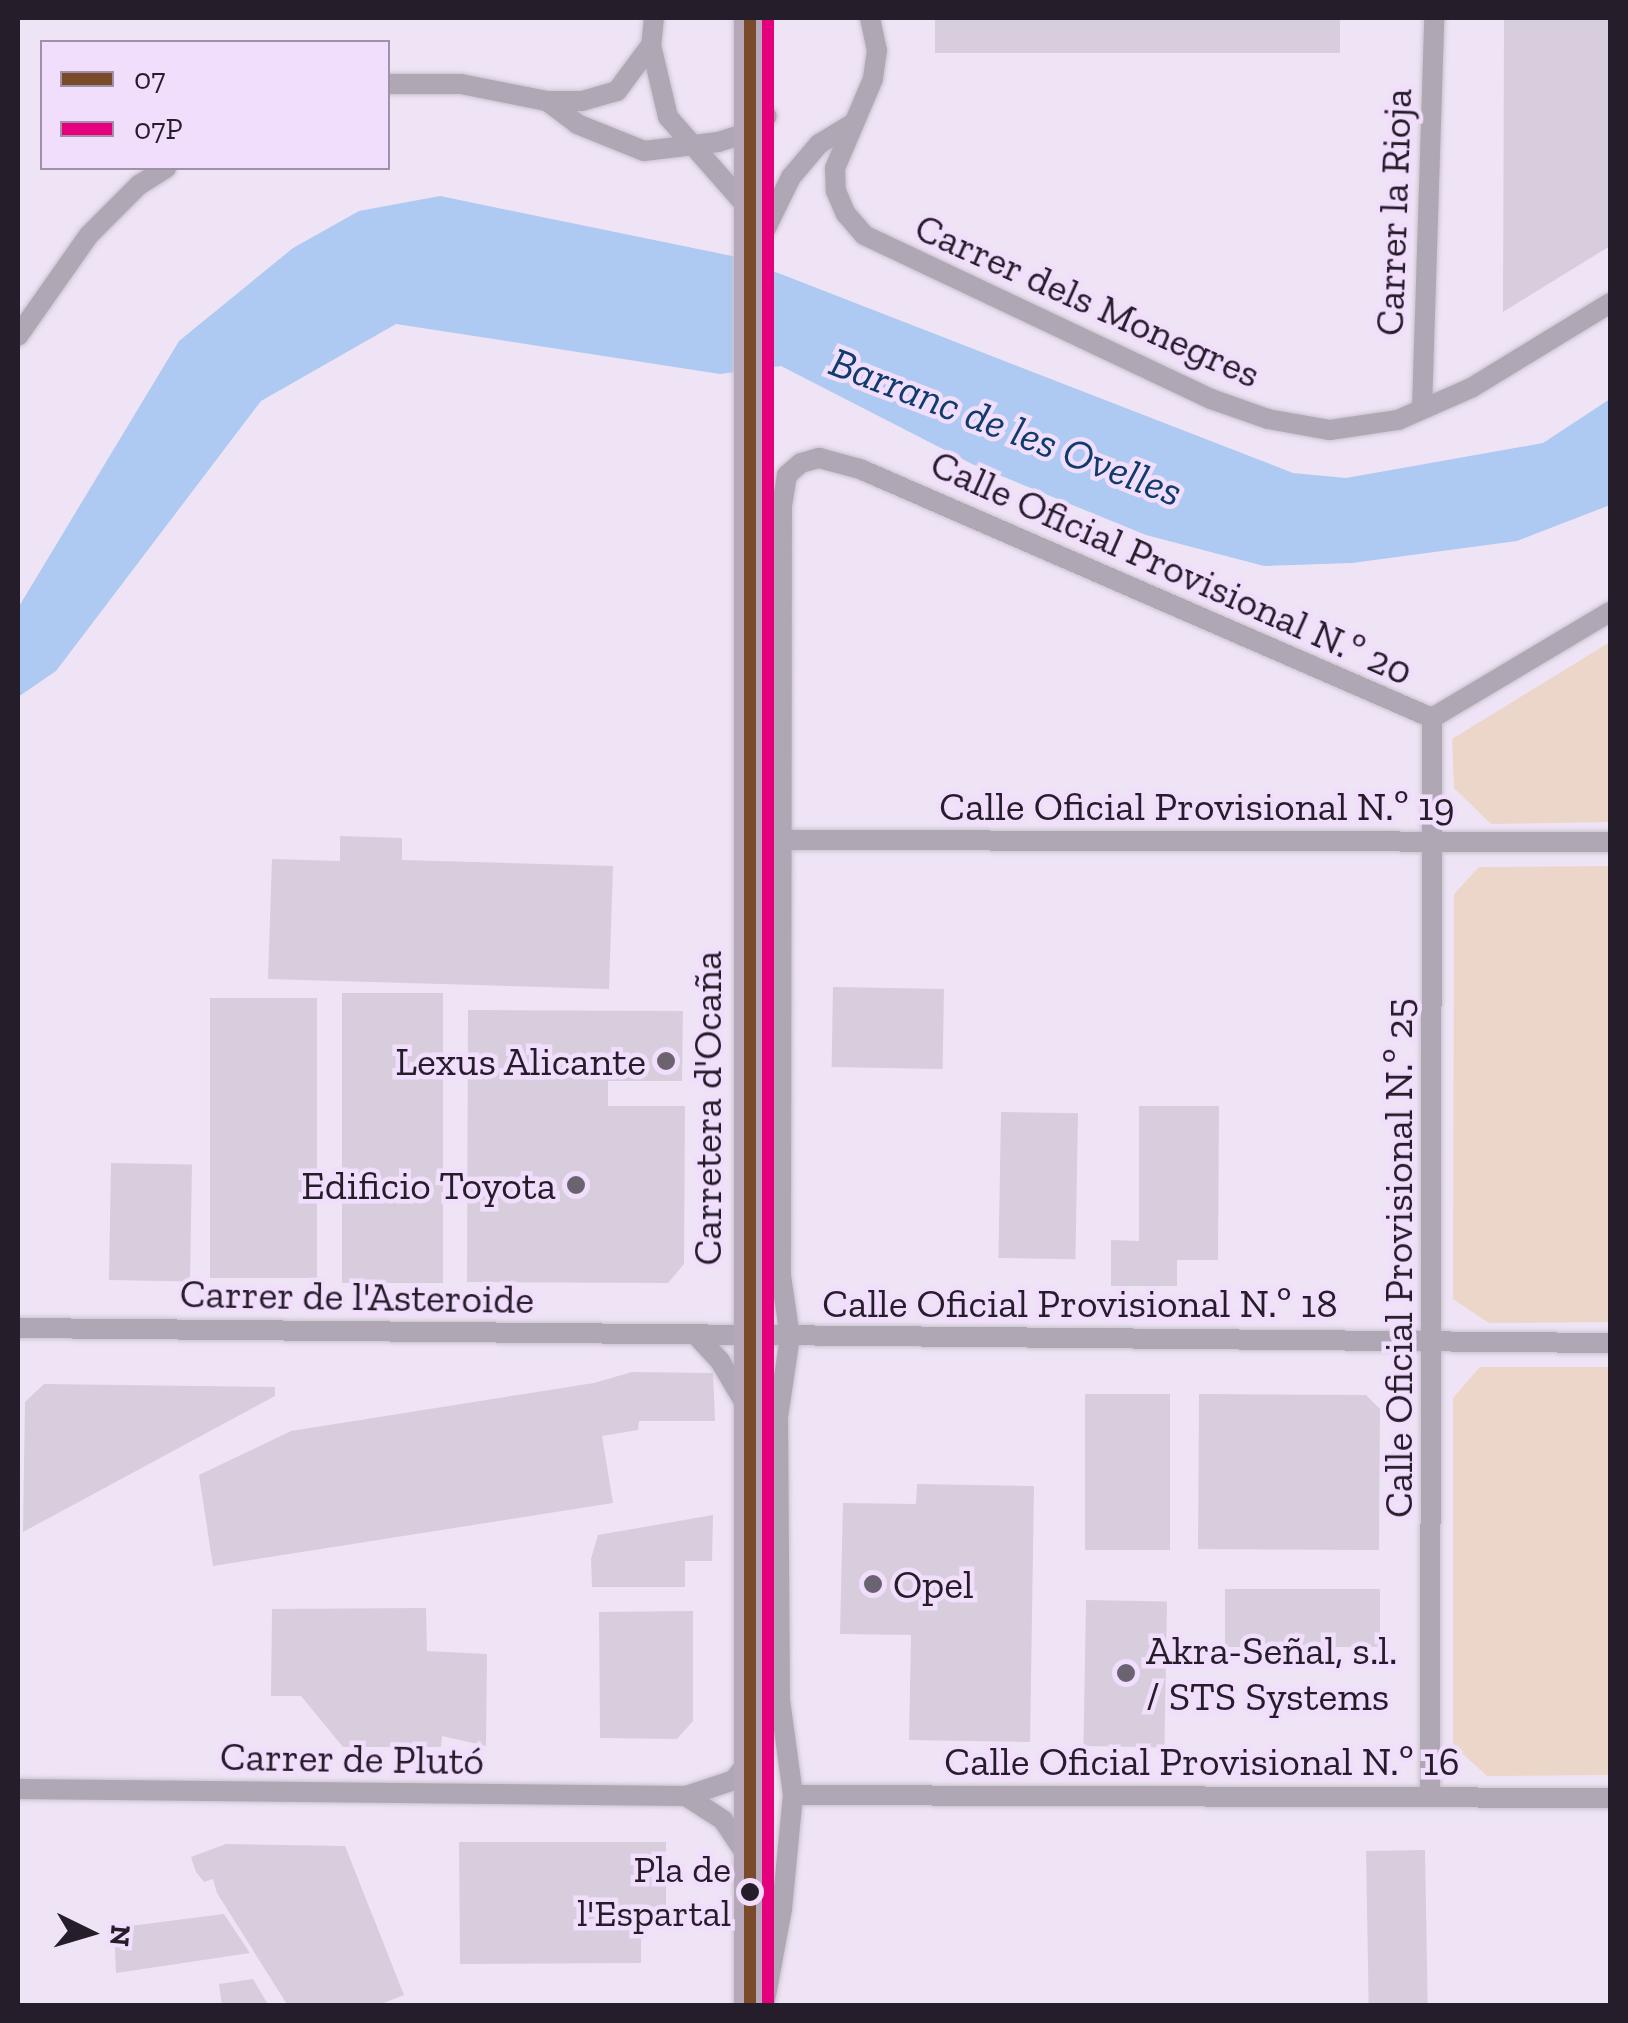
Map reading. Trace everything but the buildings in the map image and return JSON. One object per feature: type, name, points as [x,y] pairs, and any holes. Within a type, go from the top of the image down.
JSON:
[{"type":"main road","name":"Carretera d'Ocaña","points":[[750,18],[757,124],[767,1337],[762,2006]]},
{"type":"main road","name":"Carretera d'Ocaña","points":[[757,124],[767,18]]},
{"type":"main road","name":"Carretera d'Ocaña","points":[[750,2006],[750,1411],[767,1337]]},
{"type":"street","points":[[654,18],[651,45],[668,118],[691,148],[711,161],[756,222]]},
{"type":"street","name":"Carrer dels Monegres","points":[[870,18],[876,50],[873,79],[834,168],[836,191],[846,214],[864,235],[1210,399],[1268,419],[1330,430],[1398,420],[1471,388],[1610,303]]},
{"type":"street","name":"Carrer la Rioja","points":[[1422,408],[1434,18]]},
{"type":"street","points":[[390,84],[460,84],[547,100],[582,102],[618,91],[651,45]]},
{"type":"street","points":[[547,100],[578,124],[644,151],[691,148],[757,124]]},
{"type":"street","name":"Carretera d'Ocaña","points":[[756,222],[820,144],[852,124]]},
{"type":"street","points":[[18,336],[59,272],[89,235],[139,186],[163,170]]},
{"type":"street","name":"Calle Oficial Provisional N.º 20","points":[[801,463],[819,458],[860,469],[1432,718],[1610,612]]},
{"type":"street","name":"Carretera d'Ocaña","points":[[762,2006],[782,1910],[793,1795],[780,1700],[778,1436],[767,1337],[781,1276],[782,506],[787,476],[801,463]]},
{"type":"street","name":"Calle Oficial Provisional N.º 25","points":[[1430,1797],[1432,718]]},
{"type":"street","name":"Calle Oficial Provisional N.º 19","points":[[784,840],[1610,842]]},
{"type":"street","name":"Carrer de l'Asteroide","points":[[18,1328],[767,1337]]},
{"type":"street","points":[[695,1334],[720,1361],[750,1411]]},
{"type":"street","name":"Calle Oficial Provisional N.º 18","points":[[767,1337],[1610,1342]]},
{"type":"street","name":"Carrer de Plutó","points":[[18,1789],[686,1796],[734,1780],[749,1761]]},
{"type":"street","name":"Calle Oficial Provisional N.º 16","points":[[793,1795],[1610,1798]]},
{"type":"street","points":[[686,1796],[723,1820],[749,1861]]},
{"type":"shaded area","points":[[1610,642],[1610,822],[1491,824],[1454,788],[1452,739]]},
{"type":"shaded area","points":[[1610,866],[1610,1322],[1489,1323],[1453,1299],[1454,894],[1479,867]]},
{"type":"shaded area","points":[[1480,1367],[1610,1367],[1610,1775],[1487,1776],[1453,1745],[1453,1398]]},
{"type":"water","name":"Barranc de les Ovelles","points":[[440,196],[737,257],[1293,473],[1346,478],[1543,443],[1610,399],[1610,505],[1517,541],[1352,563],[1264,566],[1146,535],[972,464],[781,366],[720,374],[396,324],[261,401],[56,671],[18,697],[18,608],[179,341],[293,248],[359,211]]},
{"type":"transit line","name":"07","points":[[750,18],[750,2006]]},
{"type":"transit line","name":"07P","points":[[768,18],[768,2006]]},
{"type":"place","name":"Lexus Alicante","points":[[666,1061]]},
{"type":"place","name":"Edificio Toyota","points":[[576,1185]]},
{"type":"place","name":"Opel","points":[[873,1584]]},
{"type":"place","name":"Akra-Señal, s.l. / STS Systems","points":[[1126,1673]]},
{"type":"place","name":"Pla de l'Espartal","points":[[750,1892]]}]
